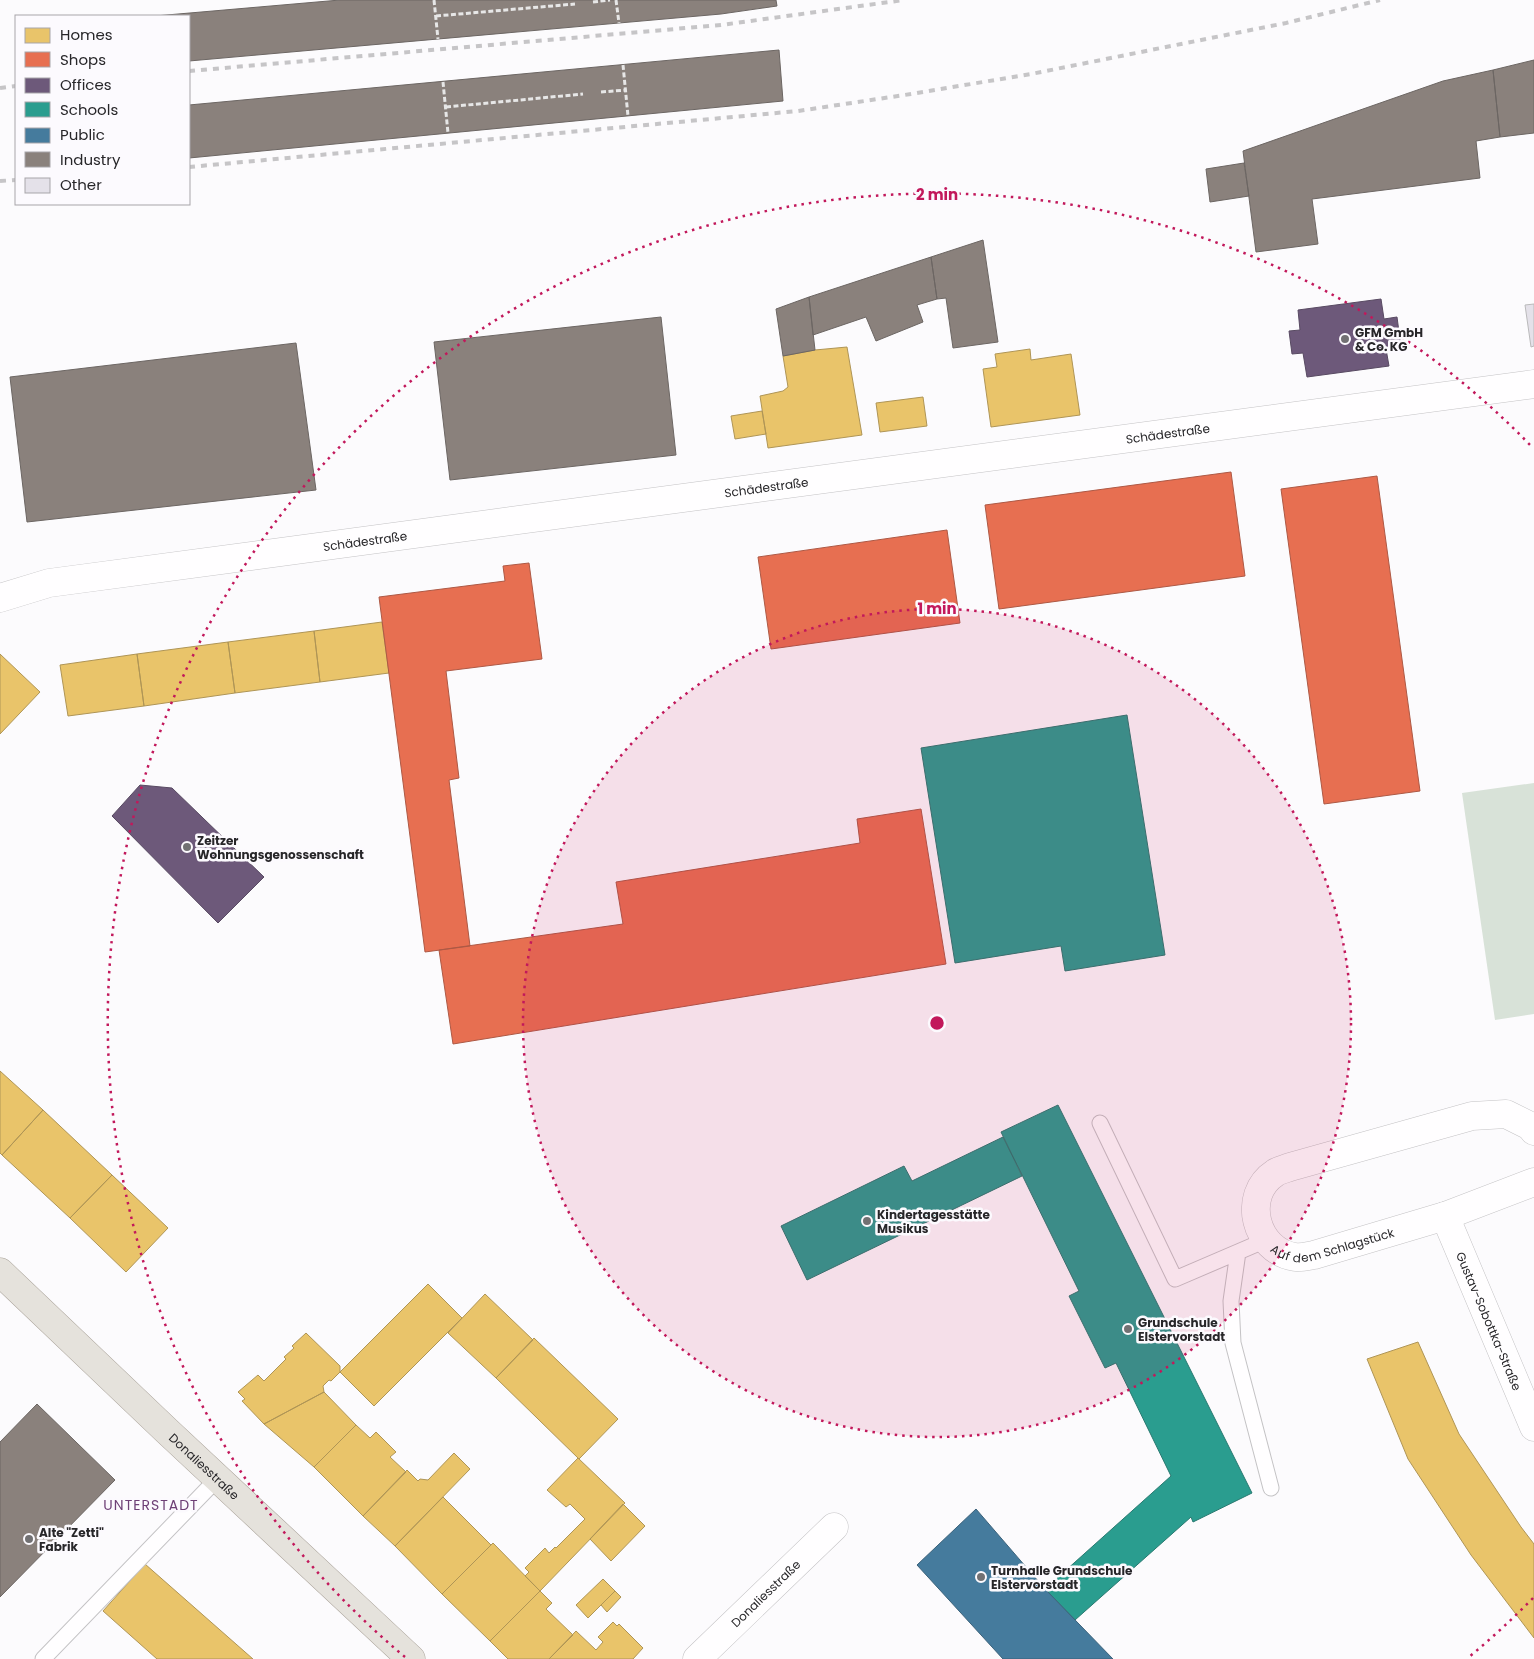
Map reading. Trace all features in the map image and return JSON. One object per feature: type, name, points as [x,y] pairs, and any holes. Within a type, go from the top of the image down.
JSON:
[{"type":"main road","name":"Donaliesstraße","points":[[0,1272],[411,1659]]},
{"type":"street","name":"Schädestraße","points":[[0,598],[49,583],[1534,384]]},
{"type":"street","name":"Auf dem Schlagstück","points":[[1534,1131],[1530,1126],[1506,1114],[1472,1116],[1290,1167],[1275,1173],[1267,1181],[1260,1192],[1256,1204],[1256,1217],[1259,1230],[1274,1249],[1285,1255],[1297,1258],[1445,1216],[1534,1182]]},
{"type":"street","name":"Gustav-Sobottka-Straße","points":[[1445,1216],[1534,1426]]},
{"type":"street","name":"Donaliesstraße","points":[[697,1659],[834,1527]]},
{"type":"lane","points":[[1100,1123],[1175,1279],[1266,1240]]},
{"type":"lane","points":[[1238,1252],[1230,1301],[1233,1343],[1271,1488]]},
{"type":"lane","points":[[43,1659],[218,1478]]},
{"type":"path","points":[[434,0],[438,39]]},
{"type":"path","points":[[592,2],[610,0]]},
{"type":"path","points":[[616,0],[619,23]]},
{"type":"path","points":[[436,16],[574,4]]},
{"type":"path","points":[[623,65],[628,116]]},
{"type":"path","points":[[443,82],[448,133]]},
{"type":"path","points":[[601,92],[626,90]]},
{"type":"path","points":[[446,108],[584,94]]},
{"type":"shaded area","points":[[1534,783],[1534,1014],[1495,1020],[1462,793]]},
{"type":"building: Homes","points":[[847,347],[862,435],[768,448],[760,396],[783,391],[788,387],[783,356]]},
{"type":"building: Homes","points":[[1030,349],[1031,360],[1071,354],[1080,415],[991,427],[983,369],[997,367],[995,354]]},
{"type":"building: Homes","points":[[923,397],[927,426],[880,432],[876,403]]},
{"type":"building: Homes","points":[[762,411],[766,434],[735,439],[731,416]]},
{"type":"building: Homes","points":[[382,622],[389,673],[320,682],[314,631]]},
{"type":"building: Homes","points":[[314,631],[320,682],[235,693],[228,642]]},
{"type":"building: Homes","points":[[228,642],[235,693],[144,706],[137,654]]},
{"type":"building: Homes","points":[[0,654],[40,692],[0,734]]},
{"type":"building: Homes","points":[[137,654],[144,706],[68,716],[60,665]]},
{"type":"building: Homes","points":[[0,1071],[43,1110],[2,1155],[0,1153]]},
{"type":"building: Homes","points":[[43,1110],[112,1175],[70,1218],[2,1155]]},
{"type":"building: Homes","points":[[112,1175],[168,1228],[126,1272],[70,1218]]},
{"type":"building: Homes","points":[[428,1284],[462,1318],[374,1406],[340,1372]]},
{"type":"building: Homes","points":[[485,1294],[533,1340],[496,1378],[448,1333]]},
{"type":"building: Homes","points":[[306,1333],[340,1366],[340,1372],[323,1386],[324,1392],[264,1424],[242,1401],[245,1399],[238,1392],[258,1375],[264,1381],[286,1359],[284,1357],[294,1348],[292,1346]]},
{"type":"building: Homes","points":[[534,1338],[618,1419],[579,1459],[496,1378]]},
{"type":"building: Homes","points":[[1418,1342],[1459,1434],[1534,1544],[1534,1638],[1471,1555],[1408,1459],[1367,1359]]},
{"type":"building: Homes","points":[[324,1392],[356,1425],[314,1467],[264,1424]]},
{"type":"building: Homes","points":[[356,1425],[370,1438],[376,1432],[396,1452],[390,1457],[406,1472],[363,1516],[314,1467]]},
{"type":"building: Homes","points":[[454,1453],[470,1469],[395,1546],[363,1516],[407,1470],[418,1481],[420,1479],[428,1480]]},
{"type":"building: Homes","points":[[578,1458],[625,1503],[540,1591],[525,1576],[529,1572],[525,1568],[545,1548],[549,1553],[556,1548],[585,1519],[570,1504],[566,1507],[547,1490]]},
{"type":"building: Homes","points":[[443,1497],[491,1545],[442,1594],[395,1546]]},
{"type":"building: Homes","points":[[623,1504],[645,1526],[611,1561],[590,1539]]},
{"type":"building: Homes","points":[[493,1543],[540,1591],[490,1641],[442,1594]]},
{"type":"building: Homes","points":[[145,1564],[253,1659],[157,1659],[103,1611]]},
{"type":"building: Homes","points":[[603,1579],[615,1591],[588,1618],[576,1605]]},
{"type":"building: Homes","points":[[540,1591],[552,1603],[546,1609],[573,1635],[549,1659],[508,1659],[490,1641]]},
{"type":"building: Homes","points":[[615,1591],[621,1597],[607,1612],[601,1605]]},
{"type":"building: Homes","points":[[613,1622],[617,1626],[619,1624],[643,1648],[633,1659],[549,1659],[576,1631],[596,1650],[603,1642],[598,1637]]},
{"type":"building: Shops","points":[[1231,472],[1245,576],[999,609],[985,505]]},
{"type":"building: Shops","points":[[1377,476],[1420,791],[1324,804],[1281,489]]},
{"type":"building: Shops","points":[[947,530],[960,623],[771,649],[758,557]]},
{"type":"building: Shops","points":[[529,563],[542,659],[446,671],[459,778],[449,780],[470,946],[425,952],[379,597],[505,581],[503,566]]},
{"type":"building: Shops","points":[[921,809],[946,964],[453,1044],[439,950],[623,924],[616,882],[860,843],[857,819]]},
{"type":"building: Offices","name":"GFM GmbH & Co. KG","points":[[1381,299],[1384,319],[1397,317],[1401,347],[1386,349],[1389,366],[1307,377],[1303,353],[1292,354],[1289,331],[1300,330],[1298,310]]},
{"type":"building: Offices","name":"Zeitzer Wohnungsgenossenschaft","points":[[140,785],[172,788],[264,877],[218,923],[112,816]]},
{"type":"building: Schools","points":[[1127,715],[1165,955],[1065,971],[1061,946],[955,963],[921,748]]},
{"type":"building: Schools","name":"Grundschule Elstervorstadt","points":[[1058,1105],[1252,1493],[1193,1522],[1191,1517],[1075,1620],[1045,1589],[1171,1476],[1116,1363],[1105,1368],[1069,1296],[1079,1291],[1001,1132]]},
{"type":"building: Schools","points":[[1003,1137],[1022,1176],[807,1280],[781,1226],[904,1166],[912,1181]]},
{"type":"building: Public","name":"Turnhalle Grundschule Elstervorstadt","points":[[976,1509],[1045,1589],[1113,1659],[1003,1659],[917,1565]]},
{"type":"building: Industry","points":[[340,0],[776,0],[777,6],[721,14],[190,61],[190,15],[167,15]]},
{"type":"building: Industry","points":[[779,50],[783,101],[190,158],[190,105]]},
{"type":"building: Industry","points":[[1534,60],[1534,133],[1500,137],[1493,70]]},
{"type":"building: Industry","points":[[1493,70],[1500,137],[1476,141],[1480,178],[1312,199],[1318,244],[1256,252],[1243,151],[1443,81]]},
{"type":"building: Industry","points":[[1244,163],[1249,196],[1210,202],[1206,169]]},
{"type":"building: Industry","points":[[983,240],[998,342],[953,348],[946,298],[937,299],[931,257]]},
{"type":"building: Industry","points":[[931,257],[937,299],[917,305],[923,322],[876,341],[866,317],[813,335],[809,297]]},
{"type":"building: Industry","points":[[809,297],[815,350],[783,356],[776,309]]},
{"type":"building: Industry","points":[[661,317],[676,455],[450,480],[434,342]]},
{"type":"building: Industry","points":[[296,343],[316,490],[27,522],[10,377]]},
{"type":"building: Industry","name":"Alte \"Zetti\" Fabrik","points":[[37,1404],[115,1480],[0,1597],[0,1442]]},
{"type":"building: Other","points":[[1534,304],[1534,346],[1531,347],[1525,305]]},
{"type":"railway","points":[[190,71],[721,25],[904,0]]},
{"type":"railway","points":[[190,167],[798,111],[1031,74],[1286,23],[1380,0]]},
{"type":"railway","points":[[0,88],[15,86]]},
{"type":"railway","points":[[0,181],[15,180]]},
{"type":"place","name":"GFM GmbH & Co. KG","points":[[1345,339]]},
{"type":"place","name":"Zeitzer Wohnungsgenossenschaft","points":[[187,847]]},
{"type":"place","name":"Kindertagesstätte Musikus","points":[[867,1221]]},
{"type":"place","name":"Grundschule Elstervorstadt","points":[[1128,1329]]},
{"type":"place","name":"Alte \"Zetti\" Fabrik","points":[[29,1539]]},
{"type":"place","name":"Turnhalle Grundschule Elstervorstadt","points":[[981,1577]]},
{"type":"district","name":"UNTERSTADT","points":[[151,1505]]}]
